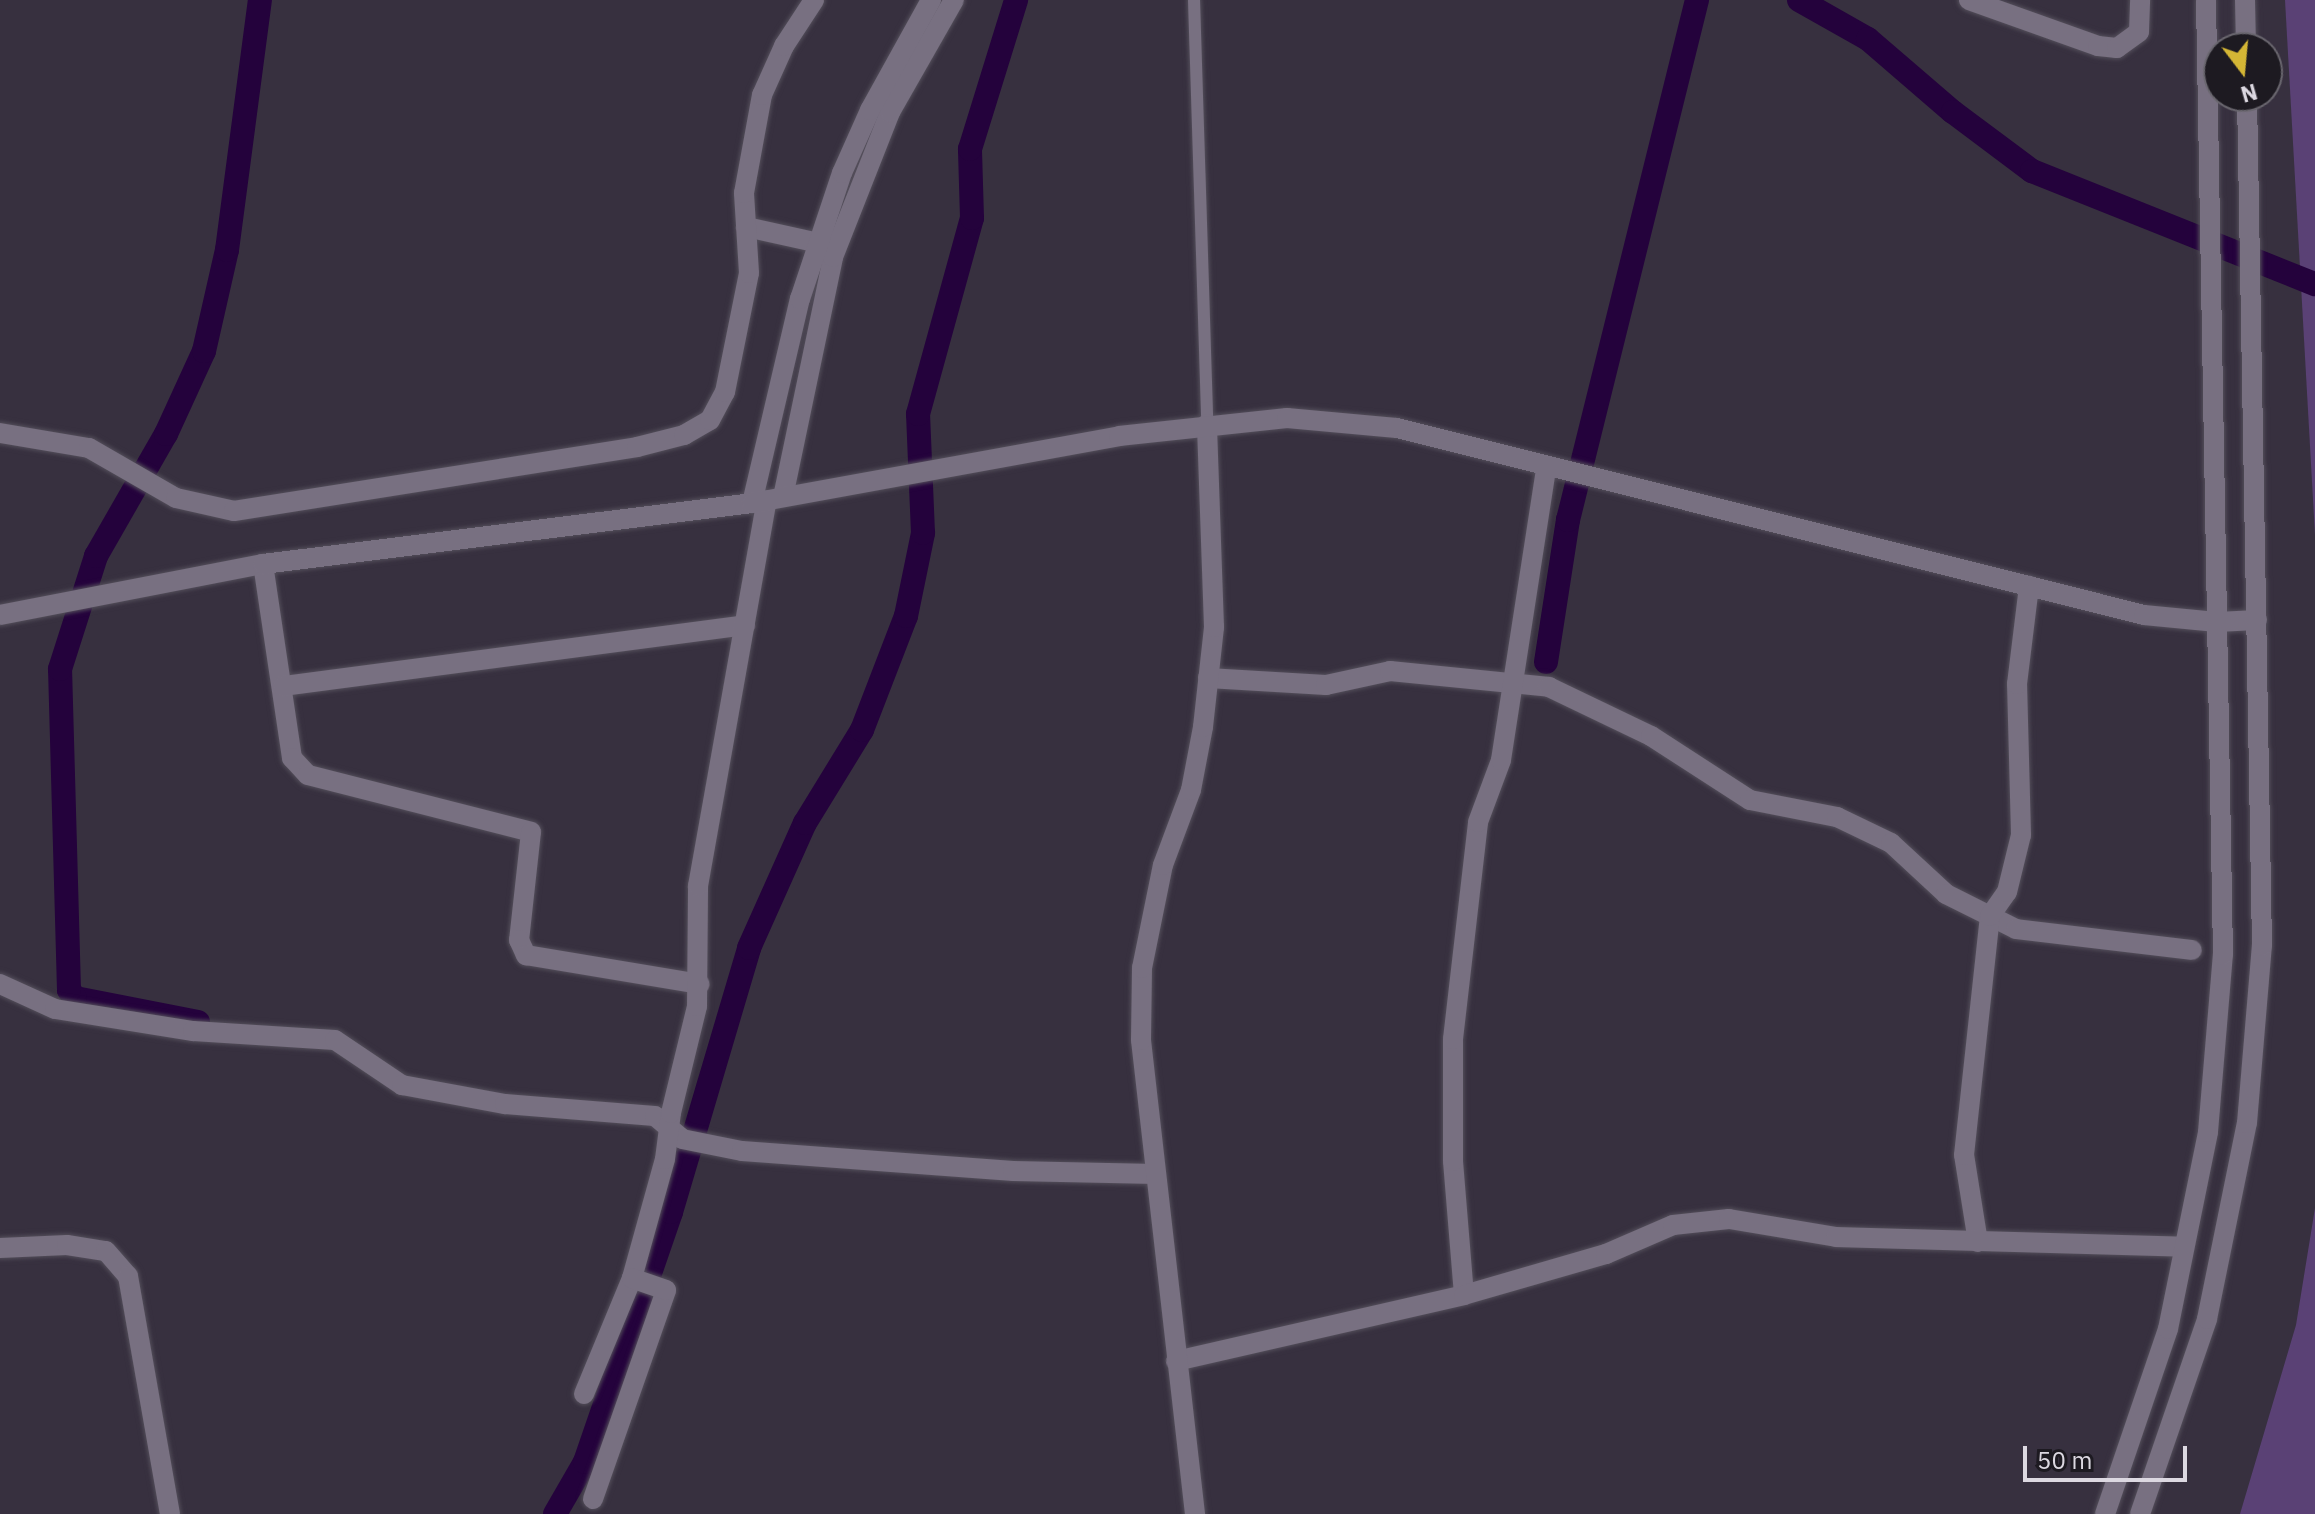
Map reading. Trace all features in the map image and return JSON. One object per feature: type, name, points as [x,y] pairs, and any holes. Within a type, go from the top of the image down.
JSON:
[{"type":"street","points":[[0,433],[89,448],[176,498],[234,511],[637,447],[684,435],[710,420],[725,392],[749,273],[744,193],[762,95],[784,46],[814,0]]},
{"type":"street","points":[[584,1394],[633,1278],[665,1159],[676,1133],[700,984],[698,886],[800,299],[842,173],[870,110],[931,0]]},
{"type":"street","points":[[767,500],[833,257],[890,112],[954,0]]},
{"type":"street","points":[[1969,0],[2098,46],[2117,48],[2139,32],[2140,0]]},
{"type":"street","points":[[2105,1514],[2168,1329],[2208,1132],[2223,955],[2206,0]]},
{"type":"street","points":[[2245,0],[2246,32]]},
{"type":"street","points":[[2140,1514],[2207,1319],[2247,1123],[2262,946],[2247,112]]},
{"type":"street","points":[[746,227],[819,243]]},
{"type":"street","points":[[0,615],[263,564],[767,500],[1207,424],[1287,418],[1397,428],[2144,615],[2217,622],[2257,620]]},
{"type":"street","points":[[1195,1514],[1141,1040],[1142,968],[1163,865],[1191,790],[1214,627],[1207,424]]},
{"type":"street","points":[[1464,1295],[1453,1161],[1453,1039],[1478,822],[1501,760],[1547,468]]},
{"type":"street","points":[[263,564],[292,758],[308,775],[531,832],[519,940],[526,955],[700,984]]},
{"type":"street","points":[[1978,1242],[1964,1155],[1990,916],[2007,892],[2021,835],[2017,684],[2029,586]]},
{"type":"street","points":[[283,686],[745,625]]},
{"type":"street","points":[[1208,678],[1326,685],[1390,671],[1549,687],[1651,736],[1750,800],[1837,817],[1891,843],[1946,894],[2016,929],[2192,950]]},
{"type":"street","points":[[0,984],[55,1009],[193,1031],[335,1040],[402,1085],[505,1104],[655,1116],[676,1133],[742,1151],[1013,1171],[1156,1174]]},
{"type":"street","points":[[1176,1361],[1464,1295],[1606,1254],[1673,1225],[1729,1219],[1836,1237],[2184,1247]]},
{"type":"street","points":[[0,1248],[67,1245],[106,1251],[128,1276],[170,1514]]},
{"type":"street","points":[[593,1499],[666,1290],[633,1278]]},
{"type":"lane","points":[[1194,0],[1207,424]]},
{"type":"shaded area","points":[[2285,0],[2315,0],[2315,535]]},
{"type":"shaded area","points":[[2315,1208],[2315,1514],[2240,1514],[2296,1325]]},
{"type":"waterway","points":[[198,1022],[75,998],[69,990],[60,669],[96,556],[166,434],[204,351],[227,250],[260,0]]},
{"type":"waterway","points":[[555,1514],[585,1462],[671,1212],[749,948],[805,823],[862,730],[906,616],[923,533],[918,414],[972,218],[970,149],[1016,0]]},
{"type":"waterway","points":[[1546,662],[1568,520],[1697,0]]},
{"type":"waterway","points":[[1799,0],[1868,39],[1953,112],[2032,171],[2315,284]]}]
